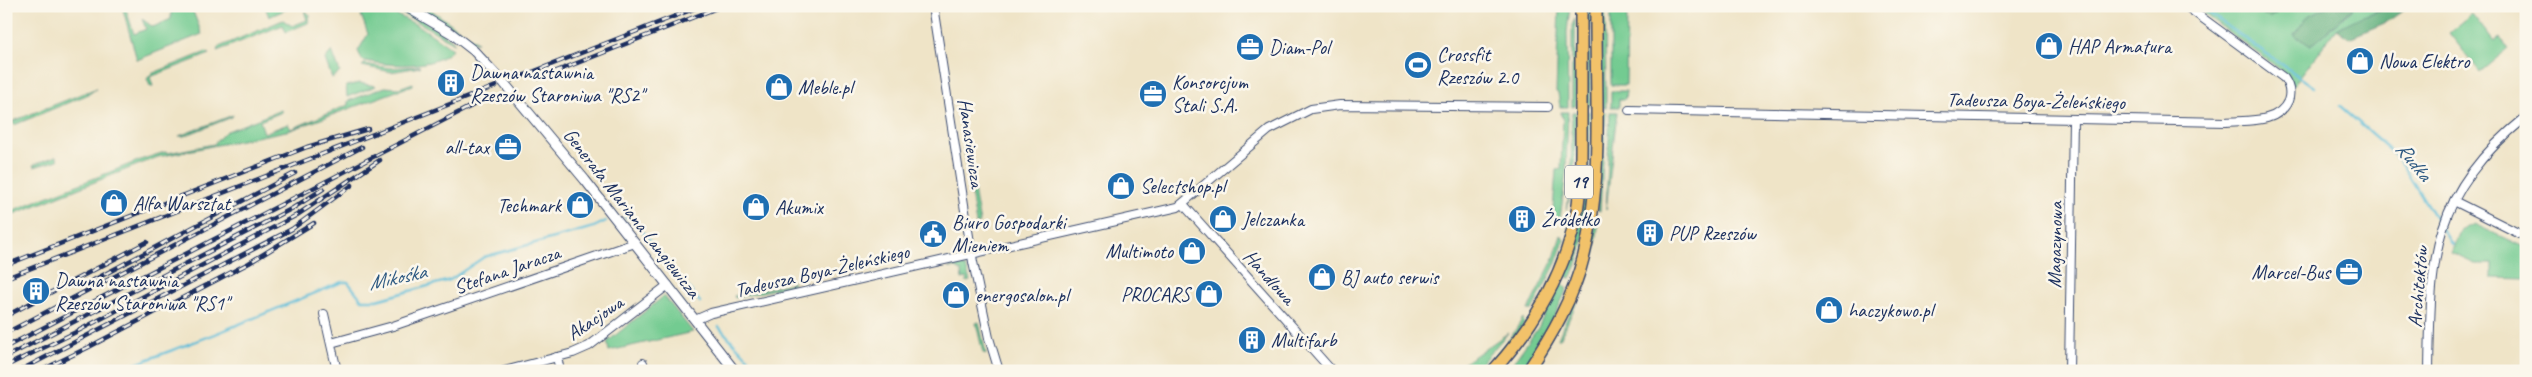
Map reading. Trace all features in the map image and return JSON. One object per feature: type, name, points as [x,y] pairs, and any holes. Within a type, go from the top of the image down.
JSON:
[{"type":"main road","name":"19","points":[[1493,371],[1516,344],[1543,302],[1558,271],[1574,224],[1581,156],[1581,6]]},
{"type":"main road","name":"19","points":[[1528,371],[1546,343],[1568,301],[1584,257],[1589,234],[1596,173],[1596,6]]},
{"type":"street","name":"Generała Mariana Langiewicza","points":[[405,6],[426,17],[474,50],[537,120],[735,371]]},
{"type":"street","name":"Hanasiewicza","points":[[933,6],[971,253],[989,338],[999,371]]},
{"type":"street","name":"Tadeusza Boya-Żeleńskiego","points":[[1629,110],[2226,122],[2268,118],[2280,112],[2289,96],[2289,87],[2284,78],[2186,6]]},
{"type":"street","name":"Tadeusza Boya-Żeleńskiego","points":[[695,320],[710,313],[1171,209],[1183,204],[1269,130],[1311,109],[1340,104],[1548,107]]},
{"type":"street","name":"Architektów","points":[[2429,371],[2431,280],[2438,238],[2454,201],[2469,175],[2490,149],[2526,117]]},
{"type":"street","name":"Magazynowa","points":[[2069,371],[2073,119]]},
{"type":"street","points":[[2454,201],[2526,237]]},
{"type":"street","name":"Handlowa","points":[[1183,204],[1332,371]]},
{"type":"street","name":"Stefana Jaracza","points":[[331,343],[393,326],[635,244]]},
{"type":"street","name":"Akacjowa","points":[[504,371],[557,358],[589,346],[668,285]]},
{"type":"street","points":[[324,314],[337,371]]},
{"type":"street","points":[[557,358],[560,371]]},
{"type":"green space","points":[[122,6],[125,6],[134,34],[146,29],[142,19],[153,27],[171,19],[171,6],[198,6],[192,9],[202,34],[137,60]]},
{"type":"green space","points":[[267,6],[293,6],[269,17],[266,9]]},
{"type":"green space","points":[[368,6],[379,6],[421,27],[452,49],[445,56],[435,60],[410,65],[383,64],[362,60],[358,51],[368,34],[361,15]]},
{"type":"green space","points":[[387,6],[403,10],[421,19],[455,44],[420,23]]},
{"type":"green space","points":[[417,6],[430,9],[477,42],[473,42],[454,28]]},
{"type":"green space","points":[[1559,6],[1570,6],[1567,32],[1568,107],[1560,107],[1558,93],[1556,92]]},
{"type":"green space","points":[[1587,6],[1590,6],[1590,106],[1587,106]]},
{"type":"green space","points":[[1601,6],[1605,6],[1606,107],[1601,107]]},
{"type":"green space","points":[[1611,6],[1627,6],[1626,85],[1611,85]]},
{"type":"green space","points":[[2209,6],[2252,6],[2269,18],[2276,8],[2272,6],[2328,6],[2307,17],[2294,35],[2311,46],[2353,9],[2351,6],[2408,6],[2401,12],[2389,7],[2383,8],[2336,29],[2293,86],[2285,73],[2204,14]]},
{"type":"green space","points":[[2252,6],[2276,8],[2276,14],[2269,18]]},
{"type":"green space","points":[[2328,6],[2351,6],[2353,8],[2311,46],[2294,35],[2307,17]]},
{"type":"green space","points":[[2389,7],[2401,12],[2387,22],[2349,38],[2336,29],[2360,17]]},
{"type":"green space","points":[[306,11],[310,15],[308,23],[286,32],[283,25],[217,51],[219,47],[283,20],[292,26],[307,20]]},
{"type":"green space","points":[[2472,14],[2494,42],[2500,38],[2509,48],[2480,72],[2449,33]]},
{"type":"green space","points":[[1575,19],[1576,106],[1572,107],[1572,25]]},
{"type":"green space","points":[[332,51],[340,72],[332,78],[325,59]]},
{"type":"green space","points":[[206,52],[210,54],[150,77],[153,86],[150,86],[147,79],[151,74]]},
{"type":"green space","points":[[364,64],[390,68],[420,67],[391,72],[362,66]]},
{"type":"green space","points":[[359,83],[376,86],[347,97],[346,86]]},
{"type":"green space","points":[[413,83],[413,85],[291,130],[158,157],[6,217],[6,213],[143,159],[165,152],[214,144],[225,132],[281,110],[282,112],[260,121],[264,133],[288,124],[291,129],[348,105],[348,101],[385,87],[399,88]]},
{"type":"green space","points":[[97,88],[89,94],[14,125],[13,121]]},
{"type":"green space","points":[[1611,91],[1626,91],[1625,99],[1619,99],[1619,107],[1611,107]]},
{"type":"green space","points":[[1561,112],[1568,112],[1566,173],[1560,219],[1552,222],[1556,170],[1561,169],[1563,117]]},
{"type":"green space","points":[[1572,112],[1576,112],[1574,175],[1567,210],[1571,173]]},
{"type":"green space","points":[[1586,112],[1590,112],[1586,222],[1577,264],[1570,278],[1563,275],[1571,256],[1581,216],[1585,175]]},
{"type":"green space","points":[[1601,112],[1606,112],[1600,211],[1598,210]]},
{"type":"green space","points":[[1610,112],[1617,112],[1606,210]]},
{"type":"green space","points":[[233,115],[184,136],[179,136]]},
{"type":"green space","points":[[960,124],[962,124],[980,223],[976,224]]},
{"type":"green space","points":[[56,156],[58,160],[34,167],[33,165]]},
{"type":"green space","points":[[1599,220],[1594,256],[1585,284],[1584,272],[1596,222]]},
{"type":"green space","points":[[2474,224],[2526,248],[2526,279],[2492,278],[2492,264],[2475,264],[2451,253],[2460,231]]},
{"type":"green space","points":[[1561,235],[1564,240],[1556,263],[1532,310],[1528,310],[1554,258]]},
{"type":"green space","points":[[959,265],[966,267],[970,281],[967,282],[966,278],[962,279],[961,271],[956,268],[948,268]]},
{"type":"green space","points":[[793,281],[793,285],[735,298],[734,296],[791,283]]},
{"type":"green space","points":[[1562,283],[1567,289],[1548,330],[1522,371],[1507,371],[1538,328],[1558,285]]},
{"type":"green space","points":[[1579,289],[1582,291],[1560,339],[1558,339]]},
{"type":"green space","points":[[664,296],[693,332],[609,351],[607,342]]},
{"type":"green space","points":[[1523,318],[1524,324],[1487,371],[1481,371],[1511,337]]},
{"type":"green space","points":[[979,322],[986,354],[983,353],[976,323]]},
{"type":"green space","points":[[1508,333],[1474,371],[1453,371]]},
{"type":"waterway","name":"Rudka","points":[[2199,6],[2314,87]]},
{"type":"waterway","name":"Rudka","points":[[2340,106],[2390,150],[2403,166],[2452,245]]},
{"type":"waterway","name":"Mikośka","points":[[625,217],[634,221],[700,302]]},
{"type":"waterway","name":"Mikośka","points":[[117,371],[215,334],[342,282],[348,282],[362,300],[377,300],[450,280],[484,257],[594,227],[606,221]]},
{"type":"waterway","name":"Mikośka","points":[[719,327],[760,371]]},
{"type":"railway","points":[[512,80],[701,6]]},
{"type":"railway","points":[[539,78],[722,6]]},
{"type":"railway","points":[[6,278],[496,86]]},
{"type":"railway","points":[[6,347],[481,101]]},
{"type":"railway","points":[[6,265],[307,147],[368,129]]},
{"type":"railway","points":[[6,333],[362,147]]},
{"type":"railway","points":[[6,366],[78,331],[297,215],[380,160]]},
{"type":"railway","points":[[90,282],[295,173]]},
{"type":"railway","points":[[19,371],[292,229],[352,185]]},
{"type":"railway","points":[[6,357],[293,208],[323,189]]},
{"type":"railway","points":[[40,371],[249,263],[314,223]]},
{"type":"railway","points":[[6,316],[147,242]]},
{"type":"place","name":"HAP Armatura","points":[[2049,46]]},
{"type":"place","name":"Diam-Pol","points":[[1250,47]]},
{"type":"place","name":"Nowa Elektro","points":[[2360,61]]},
{"type":"place","name":"Crossfit Rzeszów 2.0","points":[[1418,65]]},
{"type":"place","name":"Dawna nastawnia Rzeszów Staroniwa \"RS2\"","points":[[451,83]]},
{"type":"place","name":"Meble.pl","points":[[779,87]]},
{"type":"place","name":"Konsorcjum Stali S.A.","points":[[1153,94]]},
{"type":"place","name":"all-tax","points":[[508,147]]},
{"type":"place","name":"Selectshop.pl","points":[[1121,186]]},
{"type":"place","name":"Alfa Warsztat","points":[[114,203]]},
{"type":"place","name":"Techmark","points":[[580,205]]},
{"type":"place","name":"Akumix","points":[[756,207]]},
{"type":"place","name":"Jelczanka","points":[[1223,219]]},
{"type":"place","name":"Źródełko","points":[[1522,219]]},
{"type":"place","name":"PUP Rzeszów","points":[[1650,233]]},
{"type":"place","name":"Biuro Gospodarki Mieniem","points":[[933,234]]},
{"type":"place","name":"Multimoto","points":[[1192,251]]},
{"type":"place","name":"Marcel-Bus","points":[[2349,272]]},
{"type":"place","name":"BJ auto serwis","points":[[1322,277]]},
{"type":"place","name":"Dawna nastawnia Rzeszów Staroniwa \"RS1\"","points":[[36,291]]},
{"type":"place","name":"PROCARS","points":[[1209,294]]},
{"type":"place","name":"energosalon.pl","points":[[956,295]]},
{"type":"place","name":"haczykowo.pl","points":[[1829,310]]},
{"type":"place","name":"Multifarb","points":[[1252,340]]}]
